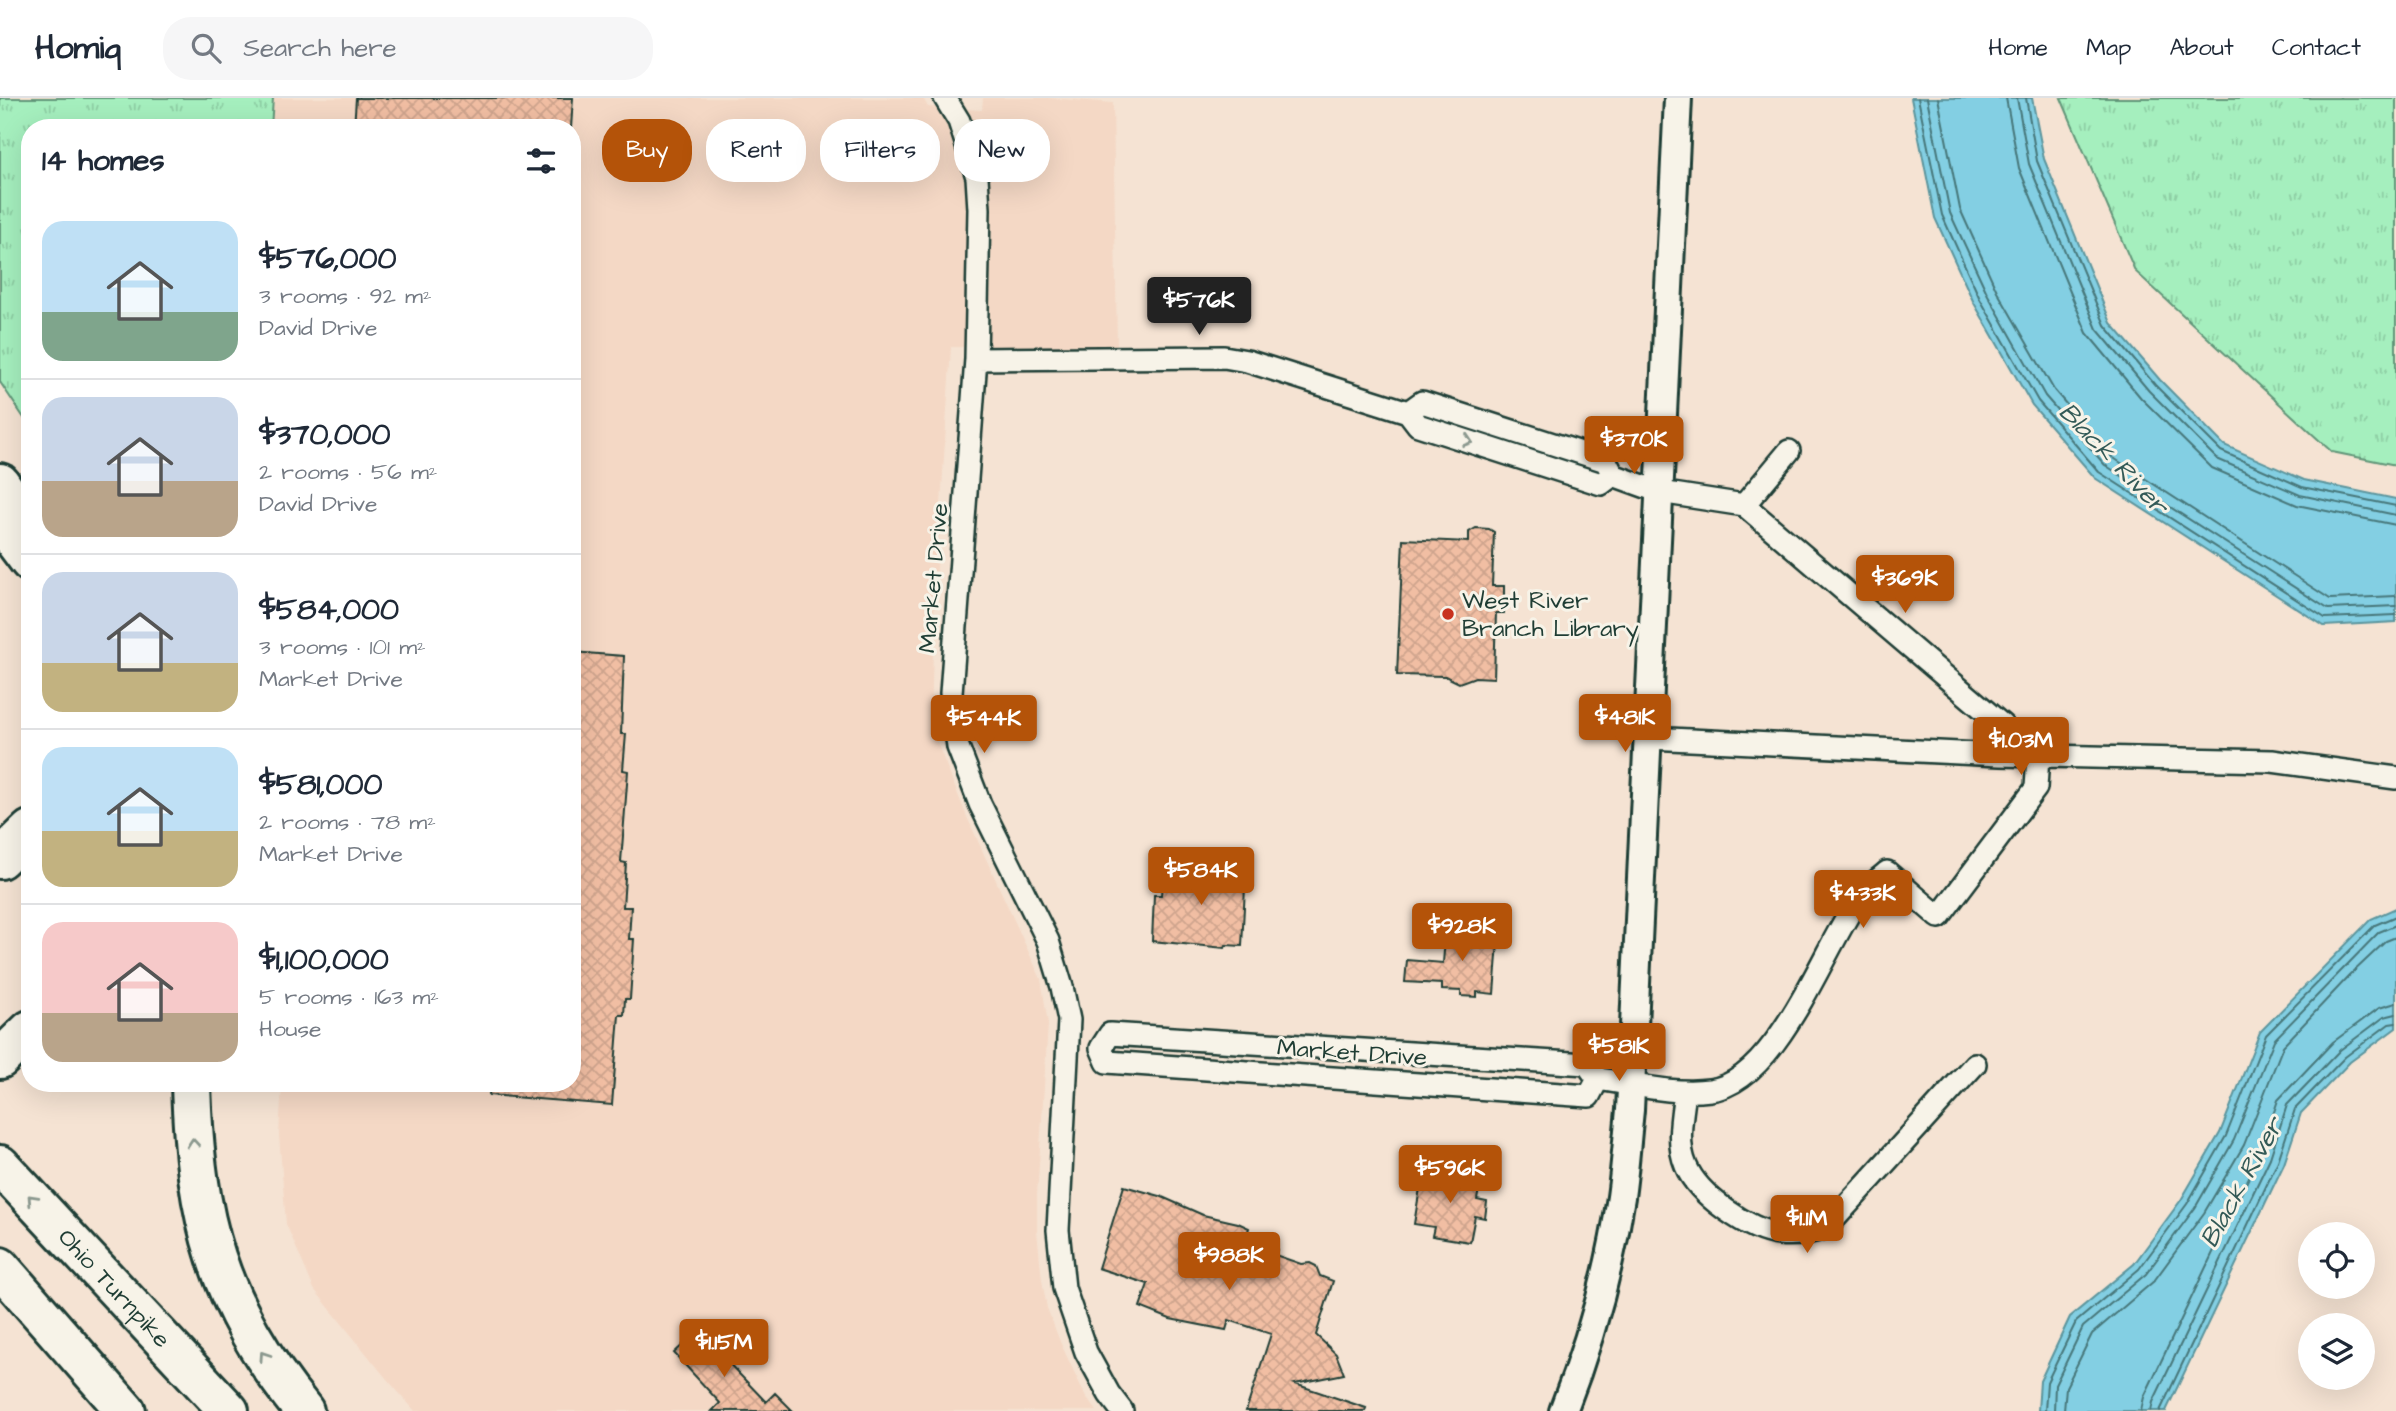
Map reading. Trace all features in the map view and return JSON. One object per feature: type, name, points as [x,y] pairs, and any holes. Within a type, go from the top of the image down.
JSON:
[{"type":"highway","points":[[0,483],[18,537]]},
{"type":"highway","points":[[0,859],[21,839]]},
{"type":"highway","points":[[10,1072],[21,1049]]},
{"type":"highway","points":[[192,1092],[196,1172],[212,1251],[249,1333],[284,1387],[304,1411]]},
{"type":"highway","name":"Ohio Turnpike","points":[[0,1165],[229,1411]]},
{"type":"highway","points":[[0,1267],[126,1411]]},
{"type":"highway","points":[[0,1299],[119,1411]]},
{"type":"street","name":"Market Drive","points":[[945,98],[959,121],[977,177],[979,209],[976,359],[951,693],[958,747],[980,804],[1048,941],[1062,987],[1069,1020],[1058,1230],[1064,1288],[1086,1352],[1109,1395],[1122,1411]]},
{"type":"street","points":[[1563,1411],[1580,1368],[1604,1283],[1621,1198],[1631,1084],[1678,98]]},
{"type":"street","points":[[976,359],[1224,357],[1247,361],[1408,412],[1418,425],[1601,484],[1613,475],[1660,492],[1744,505],[2002,725],[2000,755]]},
{"type":"street","points":[[1744,505],[1789,451]]},
{"type":"street","points":[[1649,738],[2000,755],[2272,761],[2396,778]]},
{"type":"street","name":"Market Drive","points":[[1101,1048],[1110,1034],[1587,1064],[1598,1079],[1685,1091],[1712,1090],[1735,1082],[1760,1061],[1820,970],[1861,895],[1887,872],[1939,917],[2036,789],[2038,756]]},
{"type":"street","name":"Market Drive","points":[[1068,1046],[1101,1048]]},
{"type":"street","name":"Market Drive","points":[[1101,1048],[1107,1062],[1589,1096],[1598,1079]]},
{"type":"street","points":[[1685,1091],[1681,1150],[1686,1168],[1715,1201],[1732,1214],[1776,1234],[1793,1235],[1813,1233],[1826,1227],[1975,1064]]},
{"type":"shaded area","points":[[273,98],[923,98],[928,107],[982,110],[983,98],[1047,98],[1113,103],[1117,347],[951,347],[934,615],[931,719],[934,735],[967,817],[1041,979],[1048,1024],[1037,1195],[1037,1231],[1042,1280],[1047,1308],[1061,1344],[1085,1395],[1097,1411],[415,1411],[314,1289],[286,1224],[279,1135],[281,1092],[581,1092],[581,119],[272,119]]},
{"type":"green space","points":[[0,98],[273,98],[272,119],[21,119],[21,414],[0,382]]},
{"type":"green space","points":[[2061,98],[2396,98],[2396,465],[2332,452],[2135,271]]},
{"type":"water","name":"Black River","points":[[1911,98],[2032,98],[2044,159],[2111,323],[2160,380],[2224,445],[2304,480],[2396,499],[2396,622],[2324,626],[2095,478],[2032,405],[1974,303],[1935,218]]},
{"type":"water","name":"Black River","points":[[2396,908],[2396,1028],[2350,1062],[2301,1113],[2284,1164],[2166,1411],[2038,1411],[2040,1381],[2070,1317],[2134,1264],[2181,1200],[2220,1133],[2260,1032],[2371,919]]},
{"type":"building","points":[[356,98],[573,98],[572,119],[355,119]]},
{"type":"building","points":[[1476,528],[1494,532],[1492,586],[1504,586],[1504,613],[1496,613],[1494,678],[1475,677],[1459,683],[1445,676],[1397,675],[1403,539],[1469,542],[1469,532]]},
{"type":"building","points":[[581,653],[624,656],[621,734],[626,734],[623,770],[628,771],[621,862],[626,863],[623,907],[631,907],[629,939],[634,939],[630,999],[625,999],[624,1015],[619,1015],[612,1105],[489,1095],[489,1092],[581,1092]]},
{"type":"building","points":[[1174,864],[1246,868],[1242,946],[1226,945],[1225,948],[1152,941],[1154,895],[1161,895],[1163,874],[1173,874]]},
{"type":"building","points":[[1446,926],[1499,930],[1494,994],[1477,992],[1477,997],[1461,996],[1461,991],[1442,990],[1442,984],[1405,982],[1407,960],[1443,963]]},
{"type":"building","points":[[1444,1171],[1481,1178],[1477,1200],[1487,1202],[1485,1218],[1475,1216],[1470,1242],[1432,1236],[1434,1227],[1414,1224],[1422,1176],[1442,1179]]},
{"type":"building","points":[[1124,1186],[1160,1196],[1203,1215],[1249,1228],[1246,1238],[1277,1249],[1275,1255],[1301,1264],[1310,1263],[1316,1266],[1320,1276],[1333,1281],[1316,1335],[1336,1354],[1344,1374],[1295,1384],[1366,1408],[1365,1411],[1246,1411],[1271,1334],[1229,1320],[1226,1330],[1170,1319],[1140,1307],[1148,1284],[1098,1268]]},
{"type":"building","points":[[698,1331],[766,1402],[775,1393],[793,1411],[712,1411],[720,1403],[674,1353]]},
{"type":"place","name":"West River Branch Library","points":[[1448,614]]}]
